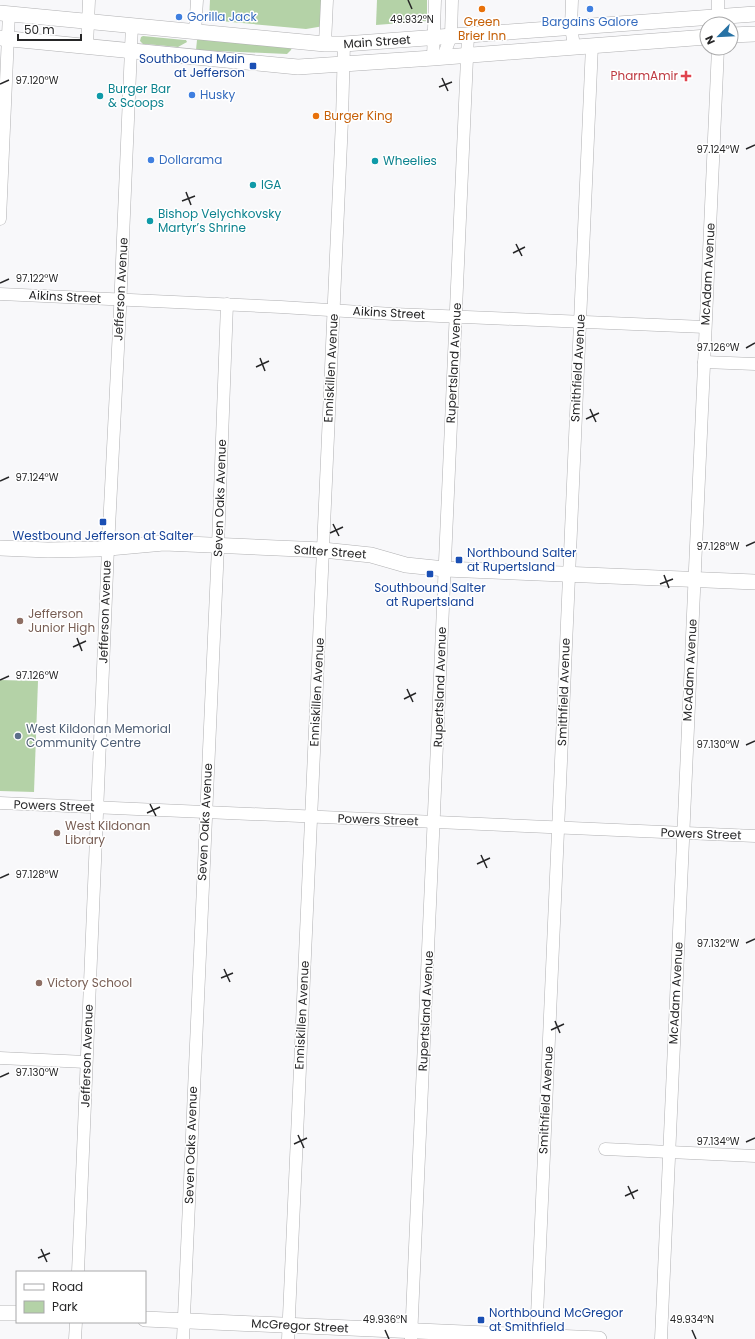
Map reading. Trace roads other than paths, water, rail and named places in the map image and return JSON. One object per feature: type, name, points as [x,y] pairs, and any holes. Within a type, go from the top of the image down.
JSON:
[{"type":"main road","name":"Main Street","points":[[5,13],[325,44],[433,38],[571,27],[699,21]]},
{"type":"main road","name":"Main Street","points":[[739,17],[755,14]]},
{"type":"main road","points":[[739,35],[755,34]]},
{"type":"main road","name":"Main Street","points":[[4,38],[298,66],[438,58],[574,46],[699,38]]},
{"type":"main road","points":[[277,64],[284,61],[294,53],[296,45],[295,42]]},
{"type":"main road","name":"Salter Street","points":[[0,548],[48,550],[108,548],[164,543],[323,550],[371,554],[406,566],[445,569],[694,578],[755,582]]},
{"type":"main road","points":[[0,1313],[16,1313]]},
{"type":"main road","name":"McGregor Street","points":[[146,1319],[184,1321],[288,1332],[598,1339]]},
{"type":"street","points":[[87,46],[89,0]]},
{"type":"street","points":[[195,32],[197,0]]},
{"type":"street","points":[[325,44],[327,0]]},
{"type":"street","points":[[435,0],[433,38],[438,58]]},
{"type":"street","points":[[438,58],[451,36],[452,0]]},
{"type":"street","points":[[572,0],[571,27],[574,46]]},
{"type":"street","points":[[717,16],[718,0]]},
{"type":"street","points":[[0,219],[5,13]]},
{"type":"street","name":"Jefferson Avenue","points":[[78,1271],[108,548],[132,25]]},
{"type":"street","name":"Rupertsland Avenue","points":[[411,1335],[468,35]]},
{"type":"street","name":"Enniskillen Avenue","points":[[288,1332],[334,310],[344,44]]},
{"type":"street","name":"Smithfield Avenue","points":[[536,1338],[592,45]]},
{"type":"street","name":"McAdam Avenue","points":[[661,1339],[718,56]]},
{"type":"street","name":"Aikins Street","points":[[0,294],[227,304],[393,314],[705,327]]},
{"type":"street","name":"Seven Oaks Avenue","points":[[183,1339],[218,546],[227,304]]},
{"type":"street","points":[[704,362],[755,364]]},
{"type":"street","name":"Powers Street","points":[[0,803],[755,836]]},
{"type":"street","points":[[0,1058],[86,1062]]},
{"type":"street","points":[[605,1149],[755,1156]]},
{"type":"street","points":[[75,1339],[76,1323]]},
{"type":"place","name":"Green Brier Inn","points":[[482,9]]},
{"type":"place","name":"Bargains Galore","points":[[590,9]]},
{"type":"place","name":"Gorilla Jack","points":[[179,17]]},
{"type":"place","name":"Southbound Main at Jefferson","points":[[253,66]]},
{"type":"place","name":"PharmAmir","points":[[686,76]]},
{"type":"place","name":"Husky","points":[[192,95]]},
{"type":"place","name":"Burger Bar & Scoops","points":[[100,96]]},
{"type":"place","name":"Burger King","points":[[316,116]]},
{"type":"place","name":"Dollarama","points":[[151,160]]},
{"type":"place","name":"Wheelies","points":[[375,161]]},
{"type":"place","name":"IGA","points":[[253,185]]},
{"type":"place","name":"Bishop Velychkovsky Martyr’s Shrine","points":[[150,221]]},
{"type":"place","name":"Westbound Jefferson at Salter","points":[[103,522]]},
{"type":"place","name":"Northbound Salter at Rupertsland","points":[[459,560]]},
{"type":"place","name":"Southbound Salter at Rupertsland","points":[[430,574]]},
{"type":"place","name":"Jefferson Junior High","points":[[20,621]]},
{"type":"place","name":"West Kildonan Memorial Community Centre","points":[[18,736]]},
{"type":"place","name":"West Kildonan Library","points":[[57,833]]},
{"type":"place","name":"Victory School","points":[[39,983]]},
{"type":"place","name":"Northbound McGregor at Smithfield","points":[[481,1320]]}]
